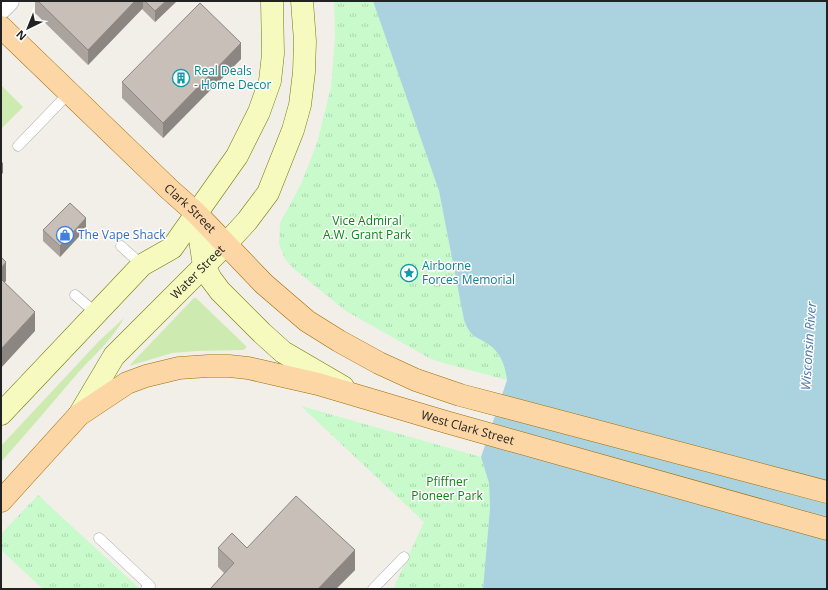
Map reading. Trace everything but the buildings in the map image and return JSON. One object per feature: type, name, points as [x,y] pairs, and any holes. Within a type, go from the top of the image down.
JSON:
[{"type":"main road","name":"Clark Street","points":[[1,28],[196,213],[225,245],[282,300],[307,320],[333,337],[379,363],[416,380],[460,395],[827,492]]},
{"type":"main road","points":[[79,415],[127,383],[146,376],[178,368],[208,366],[248,368],[318,384],[361,397]]},
{"type":"main road","name":"West Clark Street","points":[[361,397],[827,530]]},
{"type":"main road","name":"Water Street","points":[[1,501],[79,415]]},
{"type":"street","points":[[1,9],[9,1]]},
{"type":"street","points":[[1,414],[142,265],[172,248],[237,156],[259,112],[270,81],[273,54],[272,1]]},
{"type":"street","name":"Water Street","points":[[79,415],[114,356],[225,245],[247,221],[268,193],[294,130],[300,105],[304,72],[305,41],[302,1]]},
{"type":"street","name":"West Clark Street","points":[[196,213],[204,266],[220,290],[283,352],[361,397]]},
{"type":"lane","points":[[18,146],[69,94]]},
{"type":"lane","points":[[121,246],[142,265]]},
{"type":"lane","points":[[75,295],[96,313]]},
{"type":"lane","points":[[99,538],[148,587]]},
{"type":"lane","points":[[373,589],[404,557]]},
{"type":"green space","name":"Vice Admiral A.W. Grant Park","points":[[334,1],[373,1],[439,191],[466,326],[473,335],[496,351],[504,364],[507,380],[429,358],[346,311],[293,268],[285,259],[279,244],[280,223],[301,184],[317,143],[331,87],[335,36]]},
{"type":"green space","points":[[1,85],[23,107],[1,129]]},
{"type":"green space","points":[[194,298],[196,298],[246,346],[246,348],[243,350],[172,353],[129,366]]},
{"type":"green space","points":[[124,318],[108,340],[1,462],[1,446],[99,341]]},
{"type":"green space","name":"Pfiffner Pioneer Park","points":[[301,406],[481,457],[489,483],[490,508],[483,589],[393,589],[424,522]]},
{"type":"green space","points":[[38,495],[140,589],[43,589],[1,550],[1,534]]},
{"type":"water","name":"Wisconsin River","points":[[373,1],[827,1],[827,589],[483,589],[490,508],[489,483],[481,457],[507,380],[504,364],[496,351],[471,333],[466,326],[439,191]]},
{"type":"place","name":"Real Deals - Home Decor","points":[[181,78]]},
{"type":"place","name":"The Vape Shack","points":[[65,235]]},
{"type":"place","name":"Airborne Forces Memorial","points":[[409,273]]}]
